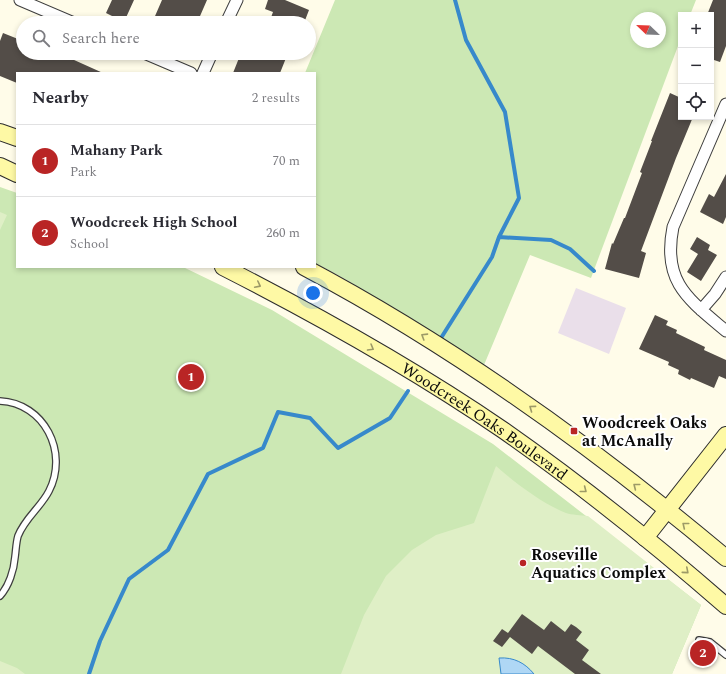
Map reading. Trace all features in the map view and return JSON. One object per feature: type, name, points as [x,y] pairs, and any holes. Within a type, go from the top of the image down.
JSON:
[{"type":"main road","points":[[0,132],[16,138]]},
{"type":"main road","points":[[0,166],[16,174]]},
{"type":"main road","name":"Woodcreek Oaks Boulevard","points":[[225,268],[306,310],[448,395],[502,430],[557,470],[672,559],[726,606]]},
{"type":"main road","points":[[306,268],[399,320],[463,360],[571,436],[667,510],[726,558]]},
{"type":"main road","points":[[645,538],[726,435]]},
{"type":"street","points":[[20,0],[58,16]]},
{"type":"street","points":[[229,16],[237,0]]},
{"type":"street","points":[[160,60],[189,72]]},
{"type":"street","points":[[203,72],[209,60]]},
{"type":"street","points":[[726,104],[673,227],[670,243],[670,258],[673,272],[685,294],[726,331]]},
{"type":"street","points":[[701,310],[715,294],[726,277]]},
{"type":"lane","points":[[0,401],[14,402],[42,422],[54,444],[55,461],[53,481],[48,492],[30,515],[16,542],[14,568],[0,596]]},
{"type":"lane","points":[[699,640],[710,642],[726,655]]},
{"type":"shaded area","points":[[576,288],[626,308],[609,354],[558,333]]},
{"type":"green space","points":[[335,0],[696,0],[691,12],[678,12],[678,46],[591,278],[530,255],[484,365],[450,346],[356,286],[316,264],[316,72],[305,72],[310,60],[316,60],[316,46]]},
{"type":"green space","points":[[0,187],[16,193],[16,268],[185,268],[272,310],[493,444],[701,605],[672,674],[0,674]]},
{"type":"green space","points":[[0,212],[7,215],[0,230]]},
{"type":"green space","name":"Roseville Aquatics Complex","points":[[496,466],[520,486],[557,509],[574,515],[588,516],[701,605],[672,674],[341,674],[364,615],[386,576],[412,550],[436,535],[474,523]]},
{"type":"green space","points":[[0,661],[17,668],[25,674],[0,674]]},
{"type":"water","points":[[499,658],[519,662],[534,674],[501,674]]},
{"type":"building","points":[[112,0],[134,0],[127,16],[112,16],[106,13]]},
{"type":"building","points":[[162,0],[207,0],[200,16],[155,16]]},
{"type":"building","points":[[268,0],[285,0],[309,10],[307,16],[272,16],[273,12],[265,9]]},
{"type":"building","points":[[713,0],[726,0],[726,46],[720,62],[714,60],[714,12],[708,12]]},
{"type":"building","points":[[3,33],[16,38],[16,60],[74,60],[101,72],[16,72],[16,83],[0,76],[0,41]]},
{"type":"building","points":[[238,60],[285,60],[280,72],[233,72]]},
{"type":"building","points":[[670,93],[678,97],[678,120],[692,120],[641,251],[646,253],[639,278],[605,269],[612,243],[613,244],[625,218],[642,173],[640,172]]},
{"type":"building","points":[[726,174],[726,217],[723,224],[700,212],[709,194],[714,197]]},
{"type":"building","points":[[697,237],[710,245],[708,250],[717,255],[701,281],[687,272],[698,254],[690,249]]},
{"type":"building","points":[[655,315],[668,321],[666,325],[677,330],[676,333],[705,347],[704,350],[726,360],[726,379],[719,376],[714,388],[691,378],[690,380],[678,374],[679,370],[668,365],[669,362],[639,349]]},
{"type":"building","points":[[522,614],[544,630],[551,621],[565,632],[571,624],[576,627],[582,632],[576,640],[589,650],[582,660],[601,674],[575,674],[538,646],[532,654],[510,637],[502,647],[493,641],[502,629],[508,633]]},
{"type":"waterway","points":[[441,338],[492,257],[499,237],[519,198],[505,112],[466,40],[455,0]]},
{"type":"waterway","points":[[499,237],[551,240],[570,249],[594,271]]},
{"type":"waterway","points":[[89,674],[100,641],[129,579],[168,550],[208,474],[263,448],[278,412],[310,418],[338,448],[390,418],[408,391]]},
{"type":"place","name":"Mahany Park","points":[[191,377]]},
{"type":"place","name":"Woodcreek Oaks at McAnally","points":[[574,431]]},
{"type":"place","name":"Roseville Aquatics Complex","points":[[523,563]]},
{"type":"place","name":"Woodcreek High School","points":[[703,653]]}]
